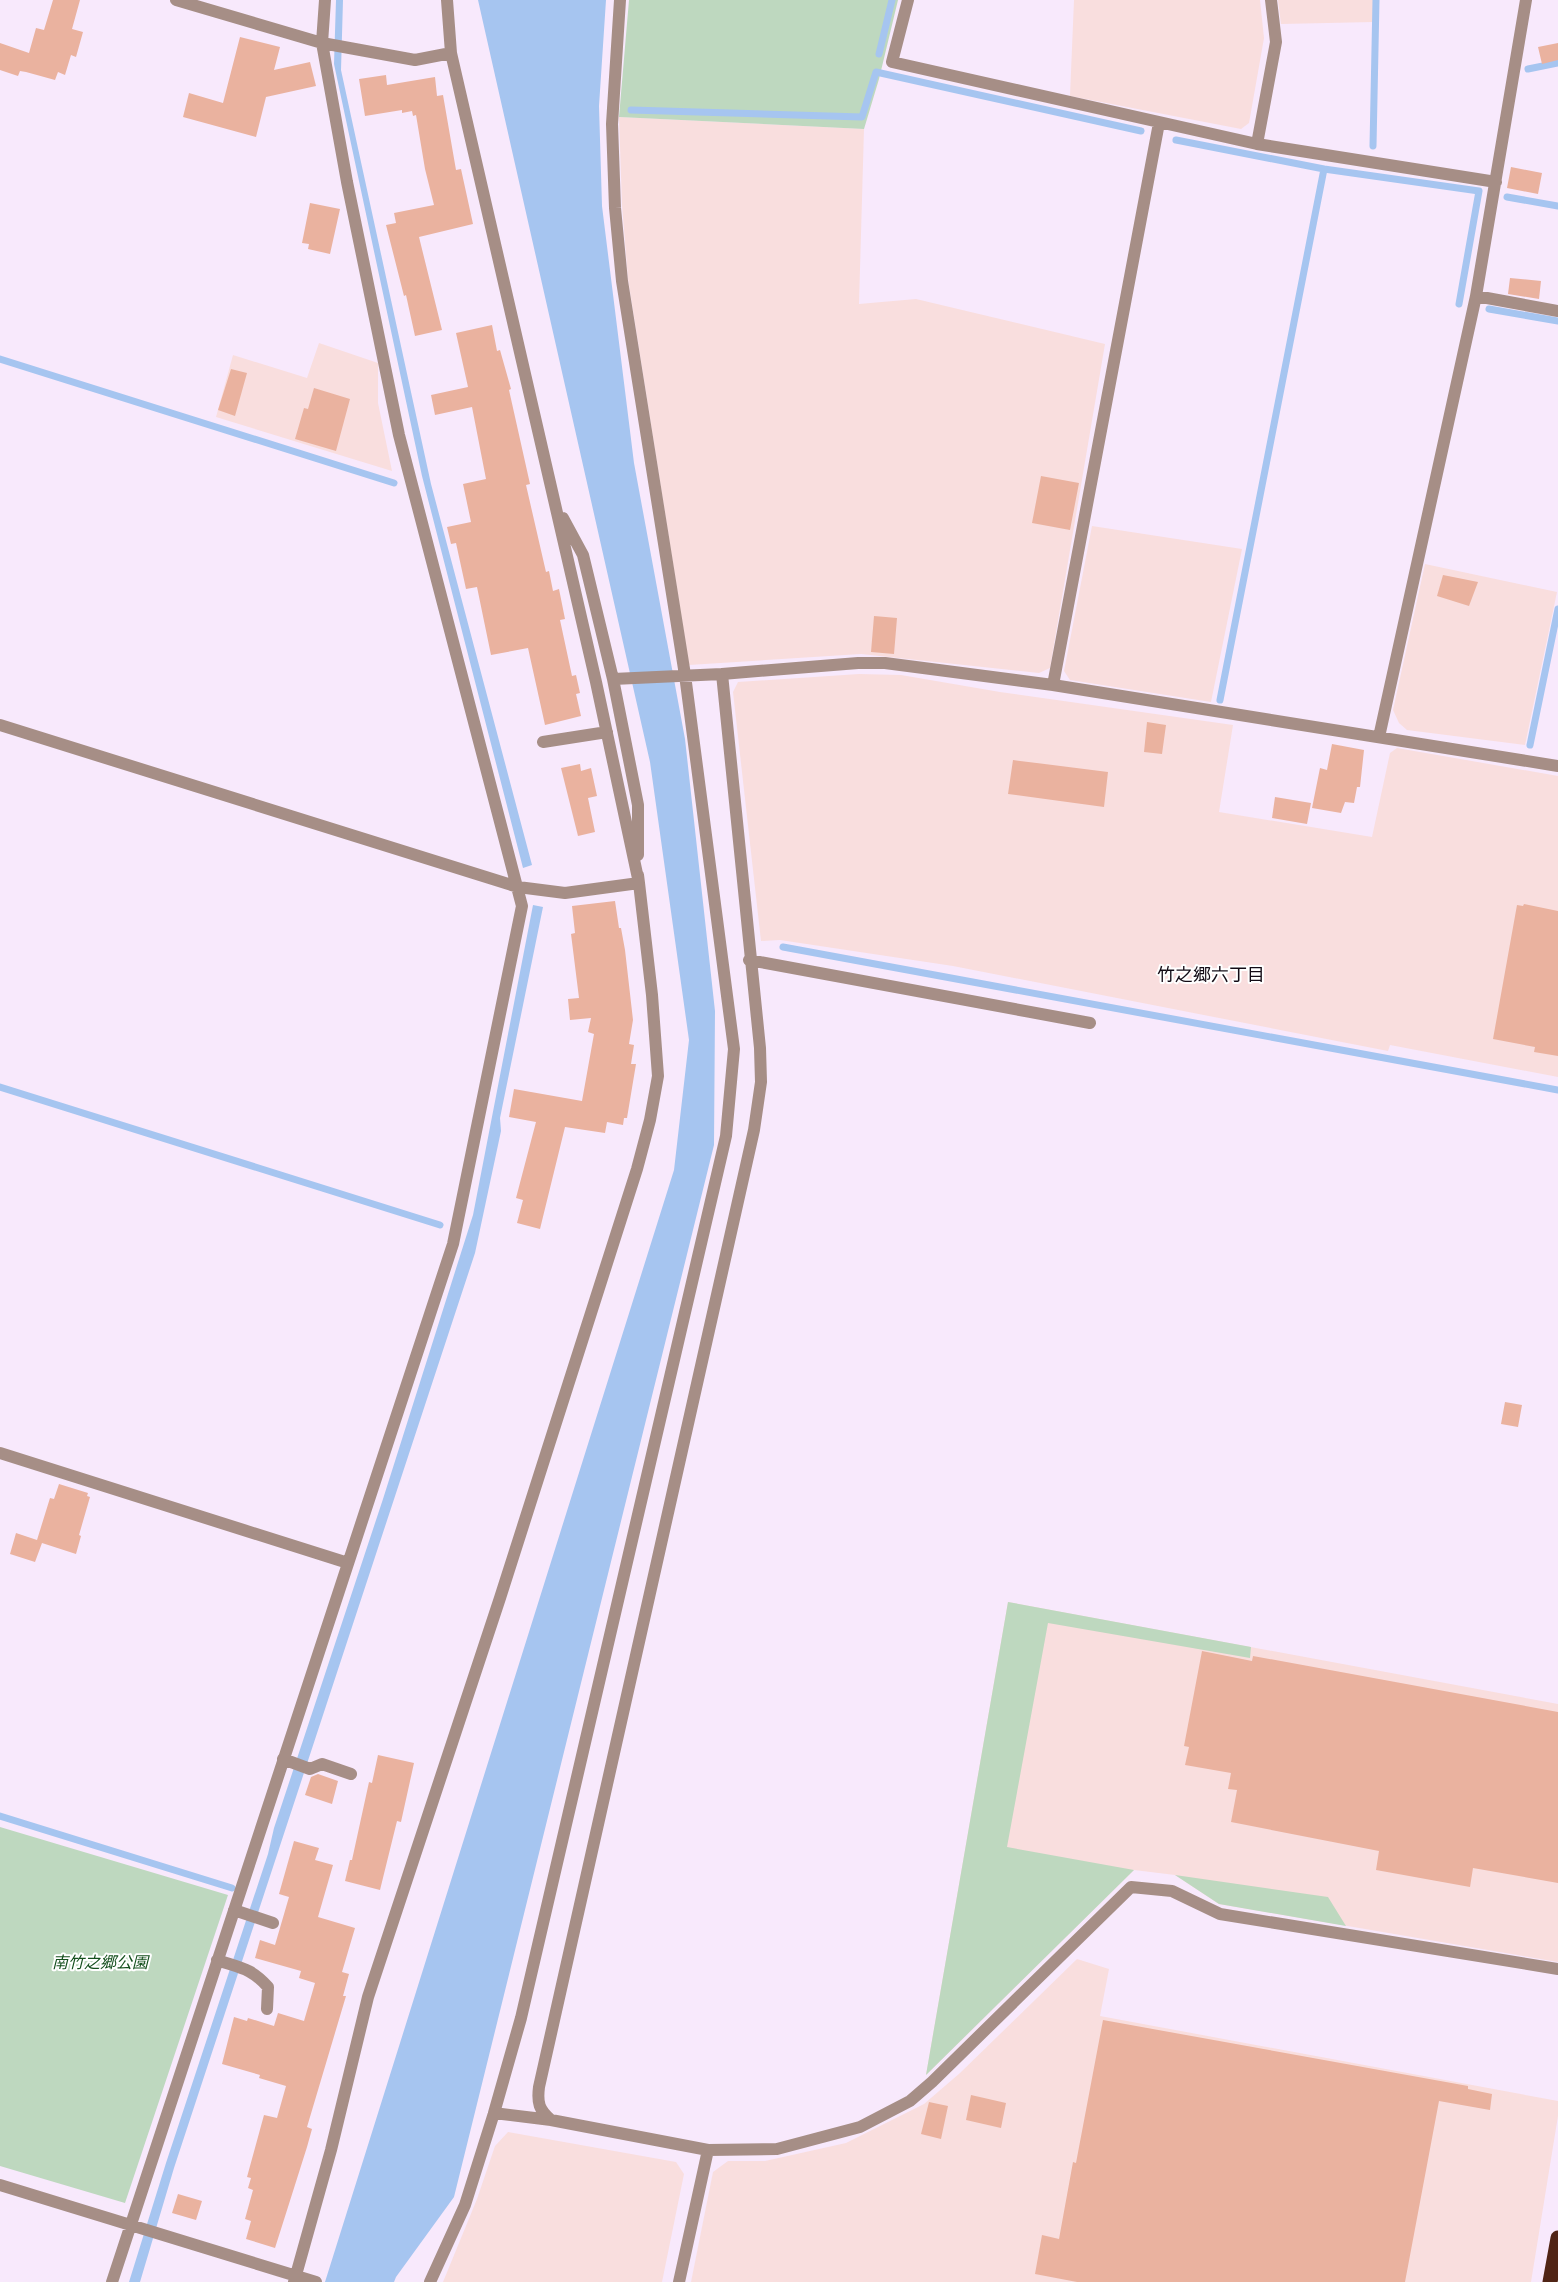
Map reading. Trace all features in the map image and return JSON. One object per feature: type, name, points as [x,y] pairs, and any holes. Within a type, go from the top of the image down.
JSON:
[{"type":"highway","points":[[1550,2282],[1558,2238]]},
{"type":"street","points":[[176,0],[346,48],[415,60],[451,53]]},
{"type":"street","points":[[112,2282],[135,2227],[238,1912],[459,1220],[522,906],[399,435],[346,182],[328,44],[325,0]]},
{"type":"street","points":[[295,2279],[331,2150],[368,1997],[500,1598],[637,1169],[650,1120],[658,1076],[652,995],[638,883],[607,732],[451,53],[447,0]]},
{"type":"street","points":[[430,2282],[465,2205],[494,2114],[521,2018],[726,1136],[734,1048],[685,675],[624,291],[615,208],[612,124],[620,0]]},
{"type":"street","points":[[908,0],[892,62],[1257,144],[1496,182]]},
{"type":"street","points":[[1257,144],[1276,42],[1271,0]]},
{"type":"street","points":[[1378,737],[1476,296],[1526,0]]},
{"type":"street","points":[[1053,685],[1159,123]]},
{"type":"street","points":[[1476,296],[1558,311]]},
{"type":"street","points":[[555,505],[583,555],[618,679],[638,806],[638,883]]},
{"type":"street","points":[[618,679],[722,674],[858,663],[885,663],[1053,685],[1558,766]]},
{"type":"street","points":[[551,2120],[543,2114],[537,2103],[539,2087],[754,1130],[761,1082],[760,1048],[749,960],[722,674]]},
{"type":"street","points":[[0,725],[518,887],[565,893],[638,883]]},
{"type":"street","points":[[543,742],[607,732]]},
{"type":"street","points":[[749,960],[1090,1023]]},
{"type":"street","points":[[0,1453],[348,1563]]},
{"type":"street","points":[[287,1761],[310,1769],[322,1764],[351,1774]]},
{"type":"street","points":[[494,2114],[551,2120],[708,2150],[777,2149],[860,2127],[910,2101],[951,2065],[1131,1887],[1172,1891],[1220,1914],[1558,1969]]},
{"type":"street","points":[[238,1912],[273,1923]]},
{"type":"street","points":[[221,1961],[243,1968],[258,1977],[268,1987],[267,2009]]},
{"type":"street","points":[[679,2282],[708,2150]]},
{"type":"street","points":[[0,2185],[169,2237],[295,2279],[316,2282]]},
{"type":"shaded area","points":[[1074,0],[1260,0],[1264,38],[1249,123],[1241,129],[1070,96]]},
{"type":"shaded area","points":[[1278,0],[1374,0],[1374,22],[1281,24]]},
{"type":"shaded area","points":[[619,117],[864,129],[859,304],[916,299],[1105,344],[1050,668],[1039,673],[861,654],[689,665],[628,279],[622,205]]},
{"type":"shaded area","points":[[319,343],[378,363],[378,403],[392,471],[216,417],[233,355],[307,378]]},
{"type":"shaded area","points":[[1092,526],[1242,549],[1211,702],[1070,680],[1064,671]]},
{"type":"shaded area","points":[[1425,564],[1557,592],[1525,745],[1407,730],[1399,723],[1393,710]]},
{"type":"shaded area","points":[[859,674],[901,675],[1000,692],[1233,725],[1219,812],[1372,837],[1390,753],[1397,748],[1558,776],[1558,1077],[1390,1045],[1388,1051],[953,966],[780,940],[761,941],[733,692],[738,682]]},
{"type":"shaded area","points":[[1008,1602],[1558,1704],[1558,1962],[1219,1904],[1175,1875],[1134,1870],[926,2075]]},
{"type":"shaded area","points":[[1077,1959],[1109,1969],[1100,2016],[1558,2101],[1558,2116],[1531,2282],[691,2282],[713,2172],[728,2161],[765,2161],[846,2143],[924,2104],[960,2073]]},
{"type":"shaded area","points":[[508,2132],[676,2162],[684,2174],[662,2282],[443,2282],[477,2199],[495,2146]]},
{"type":"green space","points":[[629,0],[898,0],[879,79],[864,129],[619,117]]},
{"type":"green space","points":[[1008,1602],[1251,1647],[1250,1658],[1048,1623],[1007,1847],[1134,1870],[926,2075]]},
{"type":"green space","name":"南竹之郷公園","points":[[0,1827],[228,1895],[125,2203],[0,2166]]},
{"type":"green space","points":[[1175,1875],[1328,1897],[1346,1926],[1219,1904]]},
{"type":"water","points":[[336,0],[343,0],[341,70],[431,484],[532,865],[523,868],[422,476],[334,64]]},
{"type":"water","points":[[478,0],[606,0],[599,106],[602,206],[634,463],[685,739],[715,1011],[714,1145],[454,2197],[394,2282],[325,2282],[674,1170],[689,1040],[650,762]]},
{"type":"water","points":[[533,905],[543,907],[500,1118],[501,1131],[475,1253],[174,2168],[140,2282],[129,2282],[473,1215]]},
{"type":"building","points":[[53,0],[80,0],[72,29],[83,32],[76,57],[71,55],[65,75],[58,72],[55,80],[20,71],[18,76],[0,70],[0,43],[29,53],[36,28],[44,30]]},
{"type":"building","points":[[240,37],[280,47],[274,70],[310,62],[316,86],[266,97],[256,137],[183,117],[189,93],[223,103]]},
{"type":"building","points":[[1558,43],[1558,60],[1542,64],[1538,47]]},
{"type":"building","points":[[386,75],[387,85],[435,77],[437,96],[443,95],[456,170],[461,169],[473,224],[419,237],[442,330],[415,336],[406,295],[404,296],[386,225],[396,223],[394,213],[434,205],[425,169],[416,115],[413,116],[412,111],[402,113],[402,110],[365,116],[359,79]]},
{"type":"building","points":[[1511,167],[1542,173],[1538,194],[1507,188]]},
{"type":"building","points":[[310,203],[340,209],[330,254],[308,249],[309,244],[302,243]]},
{"type":"building","points":[[1510,278],[1541,281],[1539,299],[1508,294]]},
{"type":"building","points":[[492,325],[497,351],[500,350],[511,389],[509,390],[530,484],[526,485],[546,572],[549,571],[553,591],[559,589],[565,619],[560,620],[572,676],[576,675],[580,693],[576,694],[581,716],[545,725],[528,648],[491,655],[477,587],[466,589],[456,543],[451,544],[447,527],[471,522],[463,484],[486,479],[472,407],[435,415],[431,395],[468,387],[456,333]]},
{"type":"building","points":[[231,369],[247,373],[235,416],[218,410]]},
{"type":"building","points":[[314,388],[350,399],[336,451],[295,439],[304,408],[308,409]]},
{"type":"building","points":[[1041,476],[1079,483],[1070,530],[1032,523]]},
{"type":"building","points":[[1443,575],[1478,582],[1469,606],[1437,596]]},
{"type":"building","points":[[874,616],[897,618],[894,654],[871,652]]},
{"type":"building","points":[[1147,722],[1166,725],[1162,754],[1144,752]]},
{"type":"building","points":[[1332,744],[1364,750],[1360,787],[1357,787],[1354,803],[1345,802],[1341,813],[1312,808],[1320,768],[1327,770]]},
{"type":"building","points":[[1013,760],[1108,772],[1104,807],[1008,794]]},
{"type":"building","points":[[580,764],[581,771],[591,768],[597,796],[588,798],[595,832],[578,836],[561,768]]},
{"type":"building","points":[[1275,797],[1311,803],[1307,824],[1272,818]]},
{"type":"building","points":[[615,901],[625,950],[633,1020],[629,1044],[634,1045],[631,1064],[636,1064],[627,1118],[624,1118],[623,1125],[607,1122],[605,1133],[565,1127],[540,1229],[517,1223],[523,1200],[516,1198],[536,1122],[509,1117],[514,1089],[582,1101],[594,1034],[588,1032],[591,1018],[570,1020],[568,999],[579,998],[571,934],[575,933],[572,906]]},
{"type":"building","points":[[1524,904],[1558,911],[1558,1056],[1534,1052],[1535,1047],[1493,1039],[1517,905],[1523,906]]},
{"type":"building","points":[[1505,1402],[1522,1405],[1518,1427],[1501,1424]]},
{"type":"building","points":[[59,1484],[88,1493],[87,1496],[90,1497],[79,1535],[81,1536],[76,1554],[42,1543],[35,1562],[10,1554],[16,1533],[37,1540],[50,1498],[54,1499]]},
{"type":"building","points":[[1202,1651],[1252,1661],[1253,1656],[1558,1712],[1558,1883],[1473,1868],[1470,1887],[1376,1870],[1379,1851],[1231,1822],[1237,1790],[1228,1789],[1231,1773],[1185,1765],[1189,1747],[1184,1746]]},
{"type":"building","points":[[378,1755],[414,1763],[401,1822],[397,1821],[380,1890],[345,1881],[350,1860],[352,1860],[369,1782],[372,1783]]},
{"type":"building","points":[[318,1774],[338,1781],[332,1804],[305,1795],[311,1777]]},
{"type":"building","points":[[294,1841],[319,1848],[315,1860],[333,1865],[318,1917],[355,1928],[342,1972],[349,1974],[343,1996],[346,1996],[307,2127],[312,2129],[307,2147],[275,2248],[246,2239],[251,2221],[245,2219],[253,2190],[248,2188],[251,2178],[247,2177],[264,2115],[277,2118],[286,2086],[259,2078],[260,2075],[222,2064],[234,2017],[247,2021],[248,2018],[274,2026],[278,2013],[304,2021],[315,1983],[299,1978],[301,1971],[255,1958],[260,1940],[275,1945],[289,1897],[279,1894]]},
{"type":"building","points":[[1103,2020],[1468,2086],[1468,2089],[1492,2094],[1490,2110],[1439,2101],[1405,2282],[1077,2282],[1035,2274],[1042,2235],[1059,2239],[1073,2162],[1076,2163]]},
{"type":"building","points":[[971,2095],[1006,2103],[1001,2128],[966,2120]]},
{"type":"building","points":[[929,2102],[948,2106],[941,2139],[921,2134]]},
{"type":"building","points":[[178,2194],[202,2201],[196,2220],[172,2213]]},
{"type":"waterway","points":[[879,54],[892,0]]},
{"type":"waterway","points":[[1373,146],[1376,0]]},
{"type":"waterway","points":[[1528,69],[1558,63]]},
{"type":"waterway","points":[[631,110],[862,117],[876,72],[1141,131]]},
{"type":"waterway","points":[[1176,140],[1324,169],[1479,191],[1459,304]]},
{"type":"waterway","points":[[1220,700],[1324,169]]},
{"type":"waterway","points":[[1507,197],[1558,206]]},
{"type":"waterway","points":[[1489,309],[1558,321]]},
{"type":"waterway","points":[[0,359],[394,483]]},
{"type":"waterway","points":[[1530,745],[1558,609]]},
{"type":"waterway","points":[[783,947],[1558,1090]]},
{"type":"waterway","points":[[0,1087],[440,1225]]},
{"type":"waterway","points":[[0,1816],[232,1888]]},
{"type":"district","name":"竹之郷六丁目","points":[[1211,975]]}]
